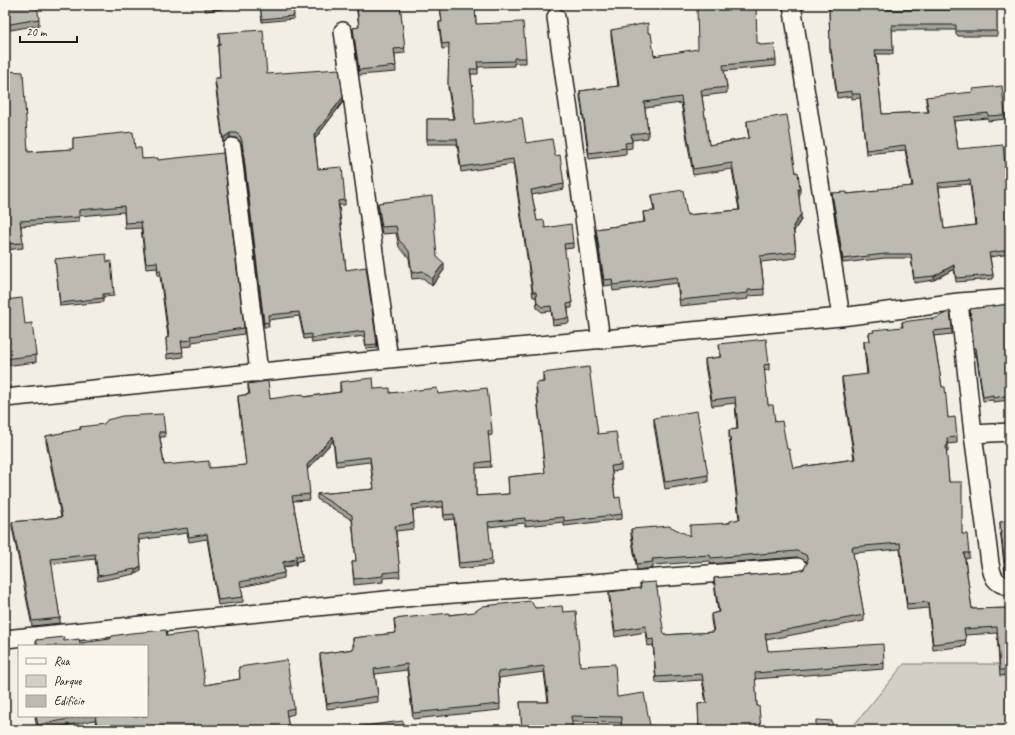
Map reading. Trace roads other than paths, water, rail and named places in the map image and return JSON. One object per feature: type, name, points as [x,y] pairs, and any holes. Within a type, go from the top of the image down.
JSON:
[{"type":"street","points":[[792,5],[841,317]]},
{"type":"street","points":[[556,18],[601,340]]},
{"type":"street","points":[[343,31],[389,358]]},
{"type":"street","points":[[232,146],[259,373]]},
{"type":"street","points":[[5,398],[259,373],[389,358],[601,340],[841,317],[959,302],[1010,298]]},
{"type":"street","points":[[959,302],[973,434],[992,577],[997,582],[1010,586]]},
{"type":"street","points":[[973,434],[1010,432]]},
{"type":"street","points":[[5,639],[415,597],[798,567]]}]
